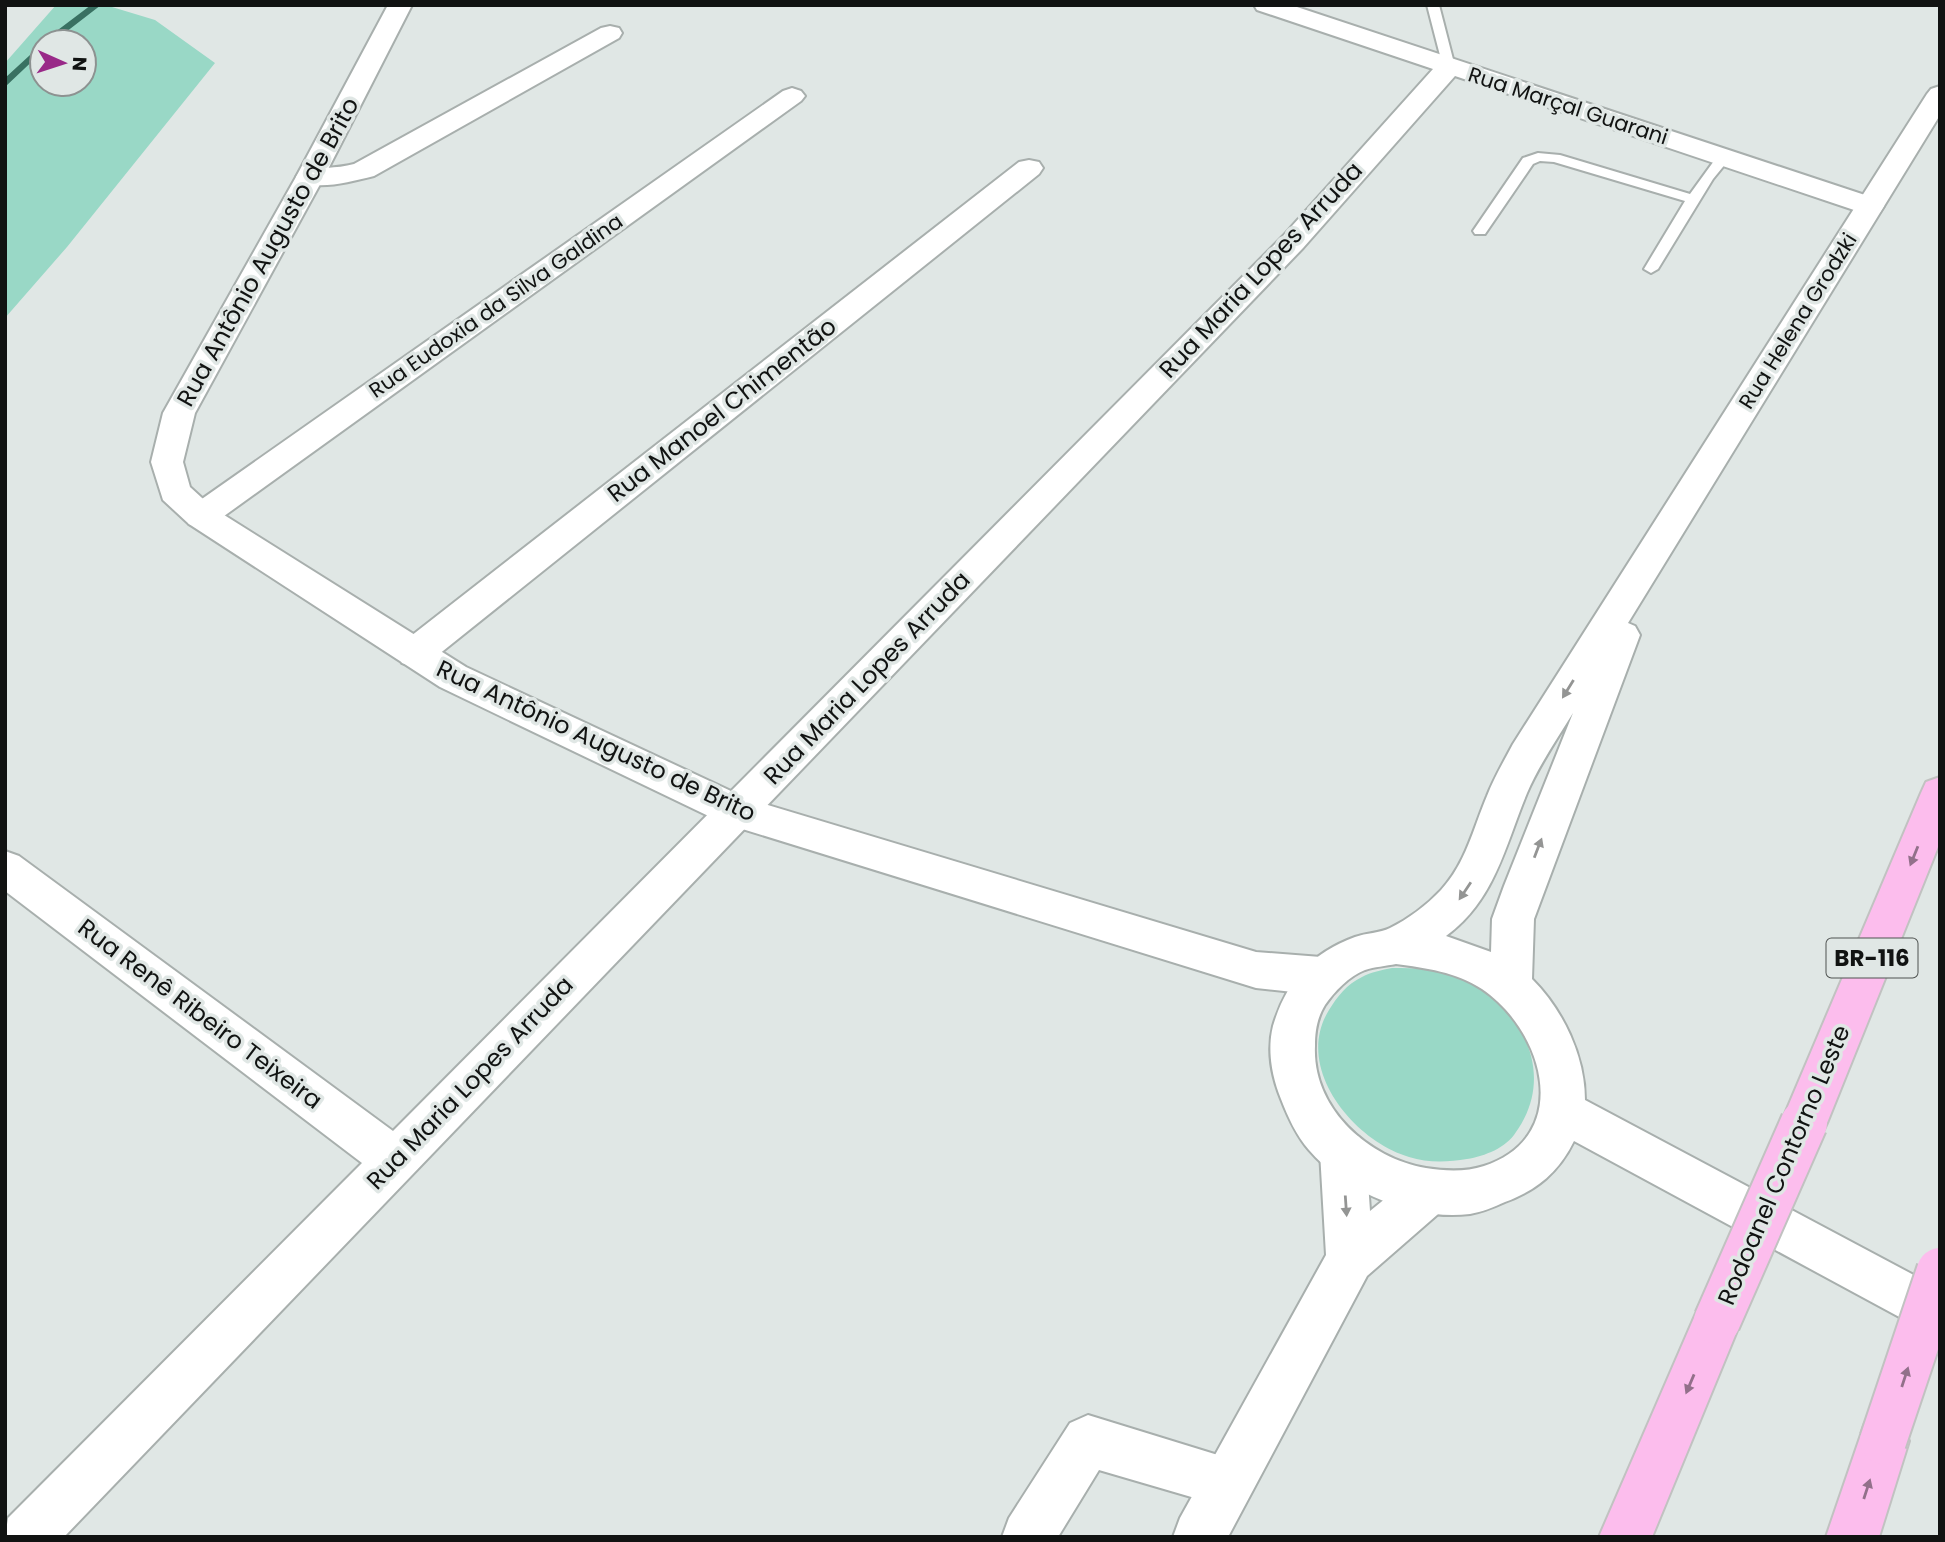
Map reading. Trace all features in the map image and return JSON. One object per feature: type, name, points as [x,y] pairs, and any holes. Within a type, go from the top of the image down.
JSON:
[{"type":"highway","name":"Rodoanel Contorno Leste","points":[[1625,1537],[1804,1123],[1940,793]]},
{"type":"highway","points":[[1852,1537],[1940,1271]]},
{"type":"street","name":"Rua Antônio Augusto de Brito","points":[[400,5],[310,177],[179,413],[167,462],[175,492],[201,516],[453,677],[737,812],[1256,970],[1321,976]]},
{"type":"street","name":"Rua Marçal Guarani","points":[[1266,5],[1870,206]]},
{"type":"street","points":[[310,177],[338,177],[364,170],[610,33]]},
{"type":"street","name":"Rua Maria Lopes Arruda","points":[[27,1537],[1293,242],[1449,67]]},
{"type":"street","name":"Rua Helena Grodzki","points":[[1396,946],[1429,925],[1458,901],[1477,873],[1492,840],[1508,792],[1527,755],[1940,94]]},
{"type":"street","name":"Rua Eudoxia da Silva Galdina","points":[[201,516],[792,96]]},
{"type":"street","name":"Rua Manoel Chimentão","points":[[415,653],[1029,168]]},
{"type":"street","name":"Rua Helena Grodzki","points":[[1510,986],[1513,919],[1524,886],[1656,548]]},
{"type":"street","name":"Rua Renê Ribeiro Teixeira","points":[[5,868],[395,1160]]},
{"type":"street","points":[[1396,946],[1436,950],[1475,963],[1510,986],[1537,1015],[1556,1048],[1563,1084],[1562,1111],[1553,1135],[1539,1157],[1509,1180],[1471,1192],[1429,1192],[1398,1184],[1343,1153],[1314,1120],[1296,1083],[1290,1045],[1297,1011],[1307,992],[1321,976],[1343,960],[1368,951],[1396,946]]},
{"type":"street","name":"Rua Antônio Augusto de Brito","points":[[1256,970],[1297,1011]]},
{"type":"street","points":[[1562,1111],[1940,1315]]},
{"type":"street","points":[[1343,1153],[1350,1259]]},
{"type":"street","points":[[1199,1537],[1350,1259],[1429,1192]]},
{"type":"street","points":[[1028,1537],[1088,1441],[1229,1482]]},
{"type":"lane","points":[[1433,5],[1449,67]]},
{"type":"lane","points":[[1480,231],[1528,161],[1538,157],[1555,158],[1695,200]]},
{"type":"lane","points":[[1651,269],[1707,177],[1724,157]]},
{"type":"green space","points":[[56,5],[114,5],[112,7],[155,20],[215,63],[67,247],[5,318],[5,63],[28,37],[28,98],[98,98],[98,28],[36,28]]},
{"type":"green space","points":[[1392,968],[1435,970],[1460,977],[1482,989],[1516,1023],[1527,1043],[1533,1064],[1534,1087],[1528,1110],[1516,1132],[1501,1147],[1481,1156],[1460,1160],[1431,1161],[1409,1157],[1368,1135],[1350,1119],[1335,1099],[1324,1078],[1319,1055],[1320,1032],[1329,1010],[1352,983],[1373,972]]},
{"type":"waterway","points":[[66,28],[97,5]]},
{"type":"waterway","points":[[5,84],[28,61]]}]
